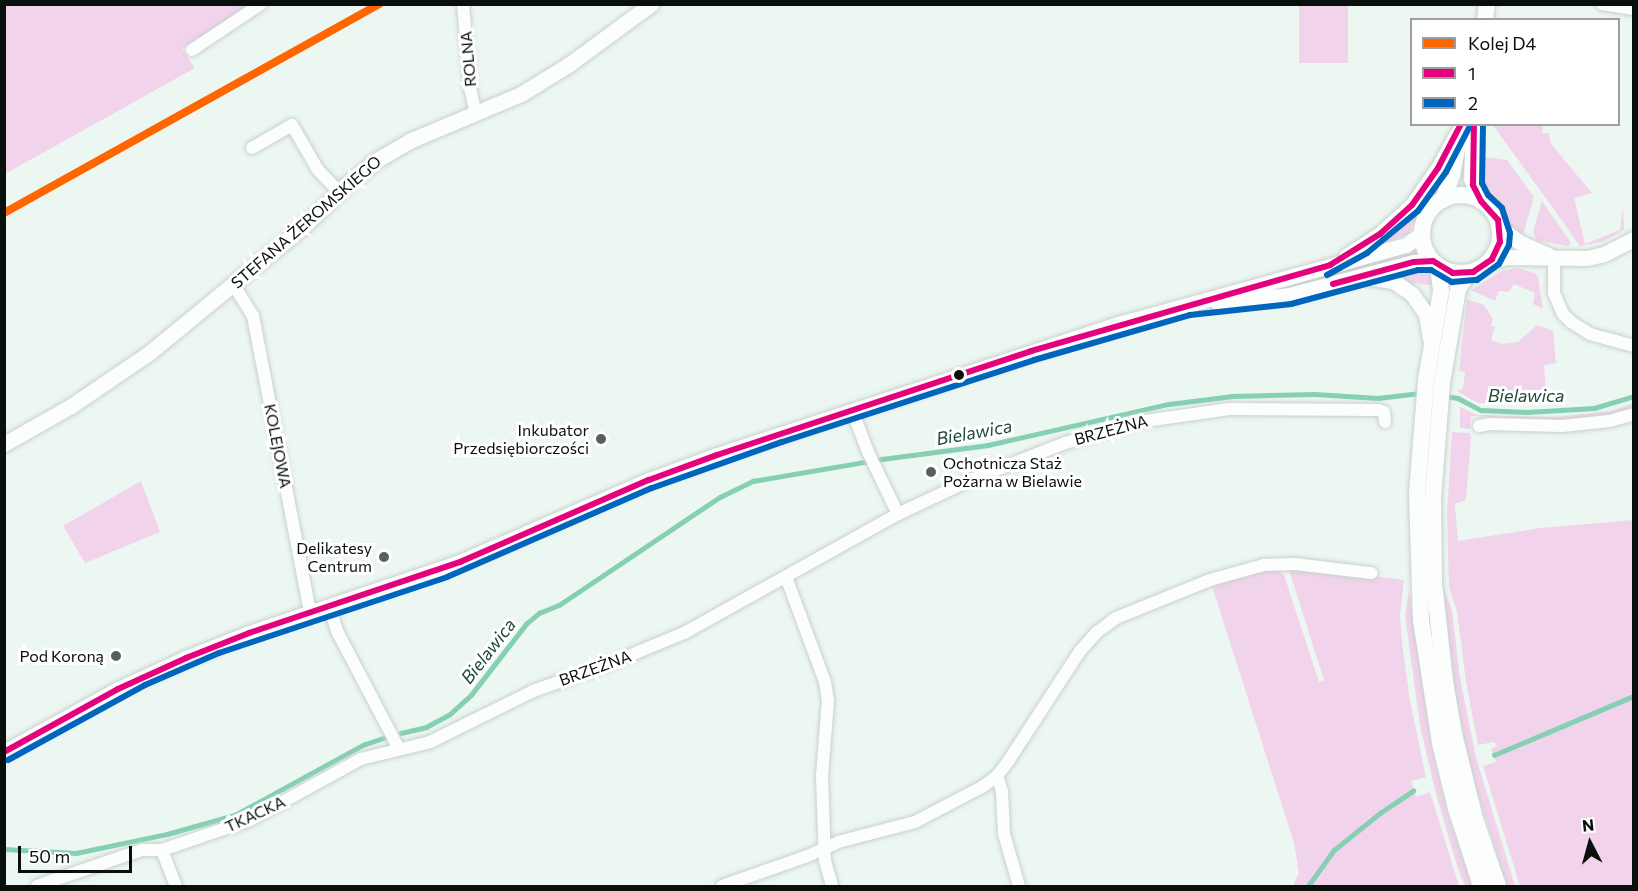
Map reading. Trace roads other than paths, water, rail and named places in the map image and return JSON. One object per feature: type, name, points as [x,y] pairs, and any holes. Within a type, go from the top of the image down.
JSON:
[{"type":"main road","points":[[1443,200],[1452,175],[1462,126]]},
{"type":"main road","points":[[1474,126],[1472,179],[1481,201]]},
{"type":"main road","points":[[1434,382],[1430,344],[1441,291],[1435,264],[1425,248],[1422,233],[1427,215],[1443,200],[1460,195],[1481,201],[1494,212],[1500,228],[1500,242],[1489,262],[1469,273],[1458,289],[1434,382],[1417,523],[1421,620],[1426,668],[1452,796],[1481,886]]},
{"type":"main road","points":[[1435,264],[1452,273],[1469,273]]},
{"type":"main road","points":[[1431,410],[1433,534],[1439,641],[1454,734],[1466,784],[1498,886]]},
{"type":"street","points":[[192,50],[261,4]]},
{"type":"street","name":"ROLNA","points":[[464,4],[470,88],[476,114]]},
{"type":"street","name":"STEFANA ŻEROMSKIEGO","points":[[4,444],[99,388],[148,353],[306,224],[368,166],[394,149],[508,101],[542,82],[651,4]]},
{"type":"street","points":[[1602,4],[1634,9]]},
{"type":"street","points":[[252,148],[292,125],[318,170],[339,192]]},
{"type":"street","points":[[1330,265],[1380,234],[1412,205],[1438,168],[1461,126]]},
{"type":"street","points":[[1500,228],[1519,242],[1554,256]]},
{"type":"street","points":[[4,752],[141,677],[231,639],[460,562],[660,476],[752,442],[1031,351],[1406,245],[1422,233]]},
{"type":"street","points":[[1489,262],[1506,257],[1581,258],[1601,255],[1634,239]]},
{"type":"street","points":[[1554,256],[1554,293],[1563,314],[1590,334],[1634,346]]},
{"type":"street","points":[[1188,306],[1289,295],[1414,262],[1435,264]]},
{"type":"street","points":[[1358,277],[1393,281],[1412,294],[1426,314],[1430,344]]},
{"type":"street","name":"KOLEJOWA","points":[[233,284],[253,316],[310,612]]},
{"type":"street","name":"BRZEŻNA","points":[[399,749],[430,742],[533,690],[609,664],[684,633],[898,514],[1045,450],[1114,428],[1210,411],[1271,407],[1378,410],[1384,412],[1385,422]]},
{"type":"street","points":[[852,410],[868,452],[898,514]]},
{"type":"street","points":[[1479,426],[1489,424],[1562,426],[1610,421],[1634,414]]},
{"type":"street","points":[[722,886],[838,842],[915,822],[977,791],[996,776],[1080,651],[1097,632],[1116,618],[1210,580],[1264,565],[1295,564],[1371,573]]},
{"type":"street","points":[[786,577],[825,682],[828,700],[822,776],[824,848],[832,886]]},
{"type":"street","points":[[329,606],[338,633],[399,749]]},
{"type":"street","name":"TKACKA","points":[[37,886],[142,850],[162,850],[250,820],[361,759],[399,749]]},
{"type":"street","points":[[996,776],[1002,791],[1004,834],[1019,886]]},
{"type":"street","points":[[162,850],[176,886]]},
{"type":"waterway","name":"Bielawica","points":[[401,733],[426,727],[450,714],[471,695],[526,624],[539,613],[559,605],[720,497],[753,481],[882,459],[988,445],[1169,404],[1232,396],[1315,394],[1378,398],[1420,393]]},
{"type":"waterway","name":"Bielawica","points":[[1444,396],[1458,398],[1481,410],[1527,412],[1594,408],[1634,396]]},
{"type":"waterway","points":[[1494,755],[1634,696]]},
{"type":"waterway","name":"Bielawica","points":[[4,849],[76,853],[167,834],[235,815],[363,745],[386,737]]},
{"type":"waterway","points":[[1308,886],[1334,850],[1380,813],[1413,791]]},
{"type":"rail line","name":"D4","points":[[4,213],[379,4]]},
{"type":"place","name":"Inkubator Przedsiębiorczości","points":[[601,439]]},
{"type":"place","name":"Ochotnicza Staż Pożarna w Bielawie","points":[[931,472]]},
{"type":"place","name":"Delikatesy Centrum","points":[[384,557]]},
{"type":"place","name":"Pod Koroną","points":[[116,656]]}]
